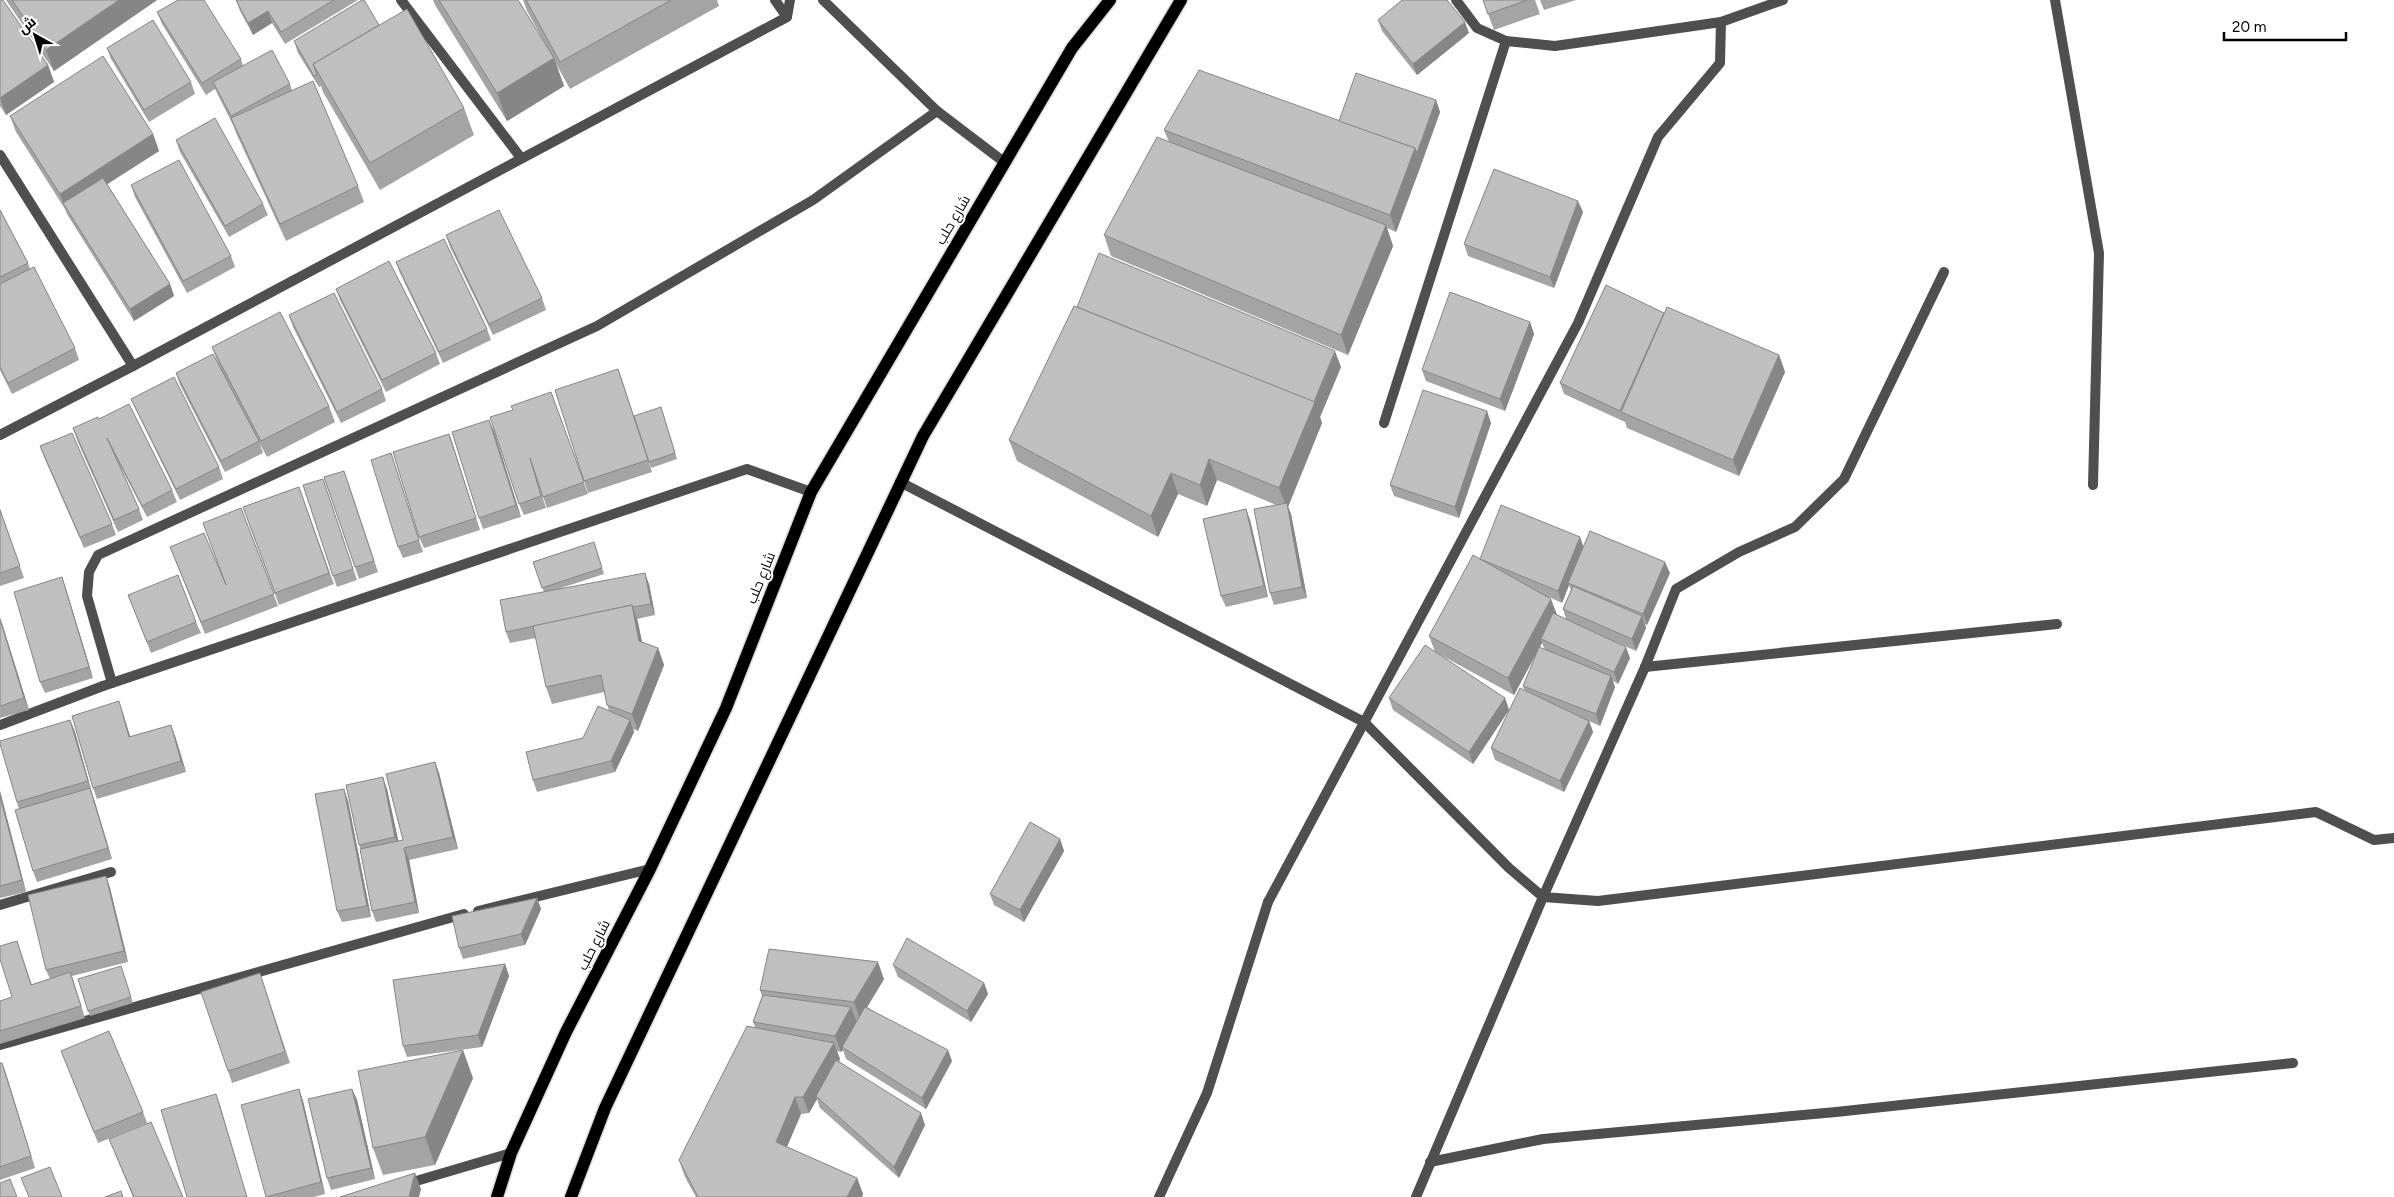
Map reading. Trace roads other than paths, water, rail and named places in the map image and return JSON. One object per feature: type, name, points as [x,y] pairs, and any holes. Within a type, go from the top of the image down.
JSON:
[{"type":"main road","name":"شارع حلب","points":[[497,1197],[511,1153],[566,1032],[650,869],[726,708],[811,492],[1072,48],[1110,0]]},
{"type":"main road","points":[[570,1197],[605,1108],[900,482],[928,428],[1181,0]]},
{"type":"street","points":[[401,0],[521,158]]},
{"type":"street","points":[[775,0],[787,17]]},
{"type":"street","points":[[787,17],[790,0]]},
{"type":"street","points":[[824,0],[936,111],[1004,162]]},
{"type":"street","points":[[1456,0],[1477,28],[1506,41],[1555,46],[1721,22],[1783,0]]},
{"type":"street","points":[[2055,0],[2099,253],[2094,485]]},
{"type":"street","points":[[0,435],[787,17]]},
{"type":"street","points":[[1159,1197],[1207,1094],[1268,902],[1578,323],[1658,137],[1720,63],[1721,22]]},
{"type":"street","points":[[1384,423],[1506,41]]},
{"type":"street","points":[[107,684],[87,596],[88,572],[98,555],[598,326],[813,200],[936,111]]},
{"type":"street","points":[[0,155],[133,366]]},
{"type":"street","points":[[1416,1197],[1543,897],[1645,667],[1676,590],[1739,552],[1795,527],[1844,479],[1944,272]]},
{"type":"street","points":[[0,725],[107,684],[746,468],[811,492]]},
{"type":"street","points":[[900,482],[1364,722],[1509,868],[1543,897],[1598,901],[2316,812],[2374,840],[2394,838]]},
{"type":"street","points":[[1645,667],[2057,624]]},
{"type":"street","points":[[0,1046],[457,916],[650,869]]},
{"type":"street","points":[[0,905],[111,872]]},
{"type":"street","points":[[1430,1162],[1543,1139],[1836,1112],[2293,1063]]},
{"type":"street","points":[[400,1186],[511,1153]]}]
